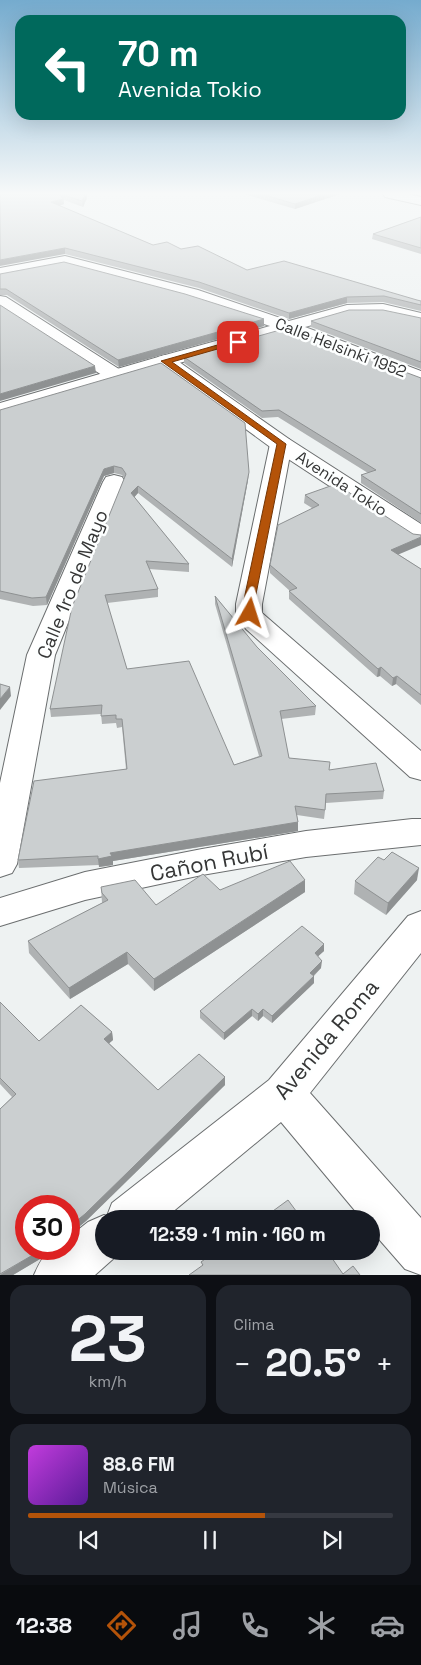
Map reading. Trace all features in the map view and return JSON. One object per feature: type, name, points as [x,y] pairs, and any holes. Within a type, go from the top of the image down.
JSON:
[{"type":"street","name":"Calle Helsinki 1952","points":[[0,273],[65,261],[192,294],[292,327],[421,378]]},
{"type":"street","points":[[0,301],[115,375]]},
{"type":"street","points":[[0,409],[347,310],[364,308],[383,309],[421,318]]},
{"type":"street","name":"Avenida Tokio","points":[[165,361],[281,444],[421,535]]},
{"type":"street","points":[[281,444],[249,604],[250,613],[256,623],[421,769]]},
{"type":"street","name":"Calle 1ro de Mayo","points":[[0,864],[41,655],[114,482]]},
{"type":"street","name":"Cañon Rubí","points":[[0,912],[85,886],[202,862],[306,844],[421,832]]},
{"type":"street","name":"Avenida Roma","points":[[139,1210],[284,1094],[421,926]]},
{"type":"street","points":[[284,1094],[421,1253]]},
{"type":"street","points":[[58,1275],[95,1245]]},
{"type":"building","points":[[0,254],[35,254],[0,260]]},
{"type":"building","points":[[87,254],[213,254],[247,270],[284,261],[421,301],[421,305],[384,296],[347,297],[289,313],[199,282]]},
{"type":"building","points":[[64,262],[185,294],[264,319],[118,360],[6,289],[0,289],[0,274]]},
{"type":"building","points":[[0,305],[95,366],[0,394]]},
{"type":"building","points":[[349,310],[383,310],[421,318],[421,362],[311,321]]},
{"type":"building","points":[[287,328],[421,378],[421,514],[361,475],[376,470],[279,410],[262,411],[184,357]]},
{"type":"building","points":[[161,363],[245,423],[249,472],[232,559],[138,486],[131,493],[189,564],[146,561],[158,589],[105,595],[127,669],[189,661],[234,765],[262,756],[215,596],[257,647],[316,706],[280,711],[289,758],[330,762],[329,770],[376,763],[384,791],[326,794],[325,810],[295,806],[298,822],[110,853],[112,856],[98,859],[98,856],[18,860],[34,781],[127,769],[122,719],[116,719],[116,715],[101,716],[102,705],[50,709],[72,607],[126,474],[122,468],[114,466],[104,469],[46,597],[32,598],[0,591],[0,410]]},
{"type":"building","points":[[336,484],[413,534],[421,535],[421,537],[391,550],[421,569],[421,695],[397,676],[393,678],[381,667],[378,669],[289,591],[297,588],[270,565],[278,525],[319,505],[305,495]]},
{"type":"building","points":[[0,684],[10,687],[0,699]]},
{"type":"building","points":[[392,852],[419,868],[388,903],[355,881],[378,857],[384,860]]},
{"type":"building","points":[[290,861],[305,880],[154,979],[127,952],[69,988],[28,941],[108,900],[102,893],[101,887],[135,880],[156,905],[203,874],[220,890]]},
{"type":"building","points":[[302,926],[324,944],[315,953],[322,961],[310,973],[314,976],[272,1016],[263,1009],[258,1014],[252,1009],[224,1033],[200,1011]]},
{"type":"building","points":[[0,1002],[39,1041],[81,1005],[112,1032],[104,1039],[158,1090],[199,1054],[225,1077],[80,1218],[80,1195],[15,1195],[15,1260],[24,1260],[0,1274],[0,1109],[16,1094],[0,1078]]},
{"type":"building","points":[[288,1200],[295,1210],[274,1210]]},
{"type":"building","points":[[204,1260],[333,1260],[343,1274],[353,1266],[360,1275],[189,1275],[203,1265],[201,1262]]},
{"type":"route","points":[[238,342],[165,361],[281,444],[249,604],[250,613]]}]
